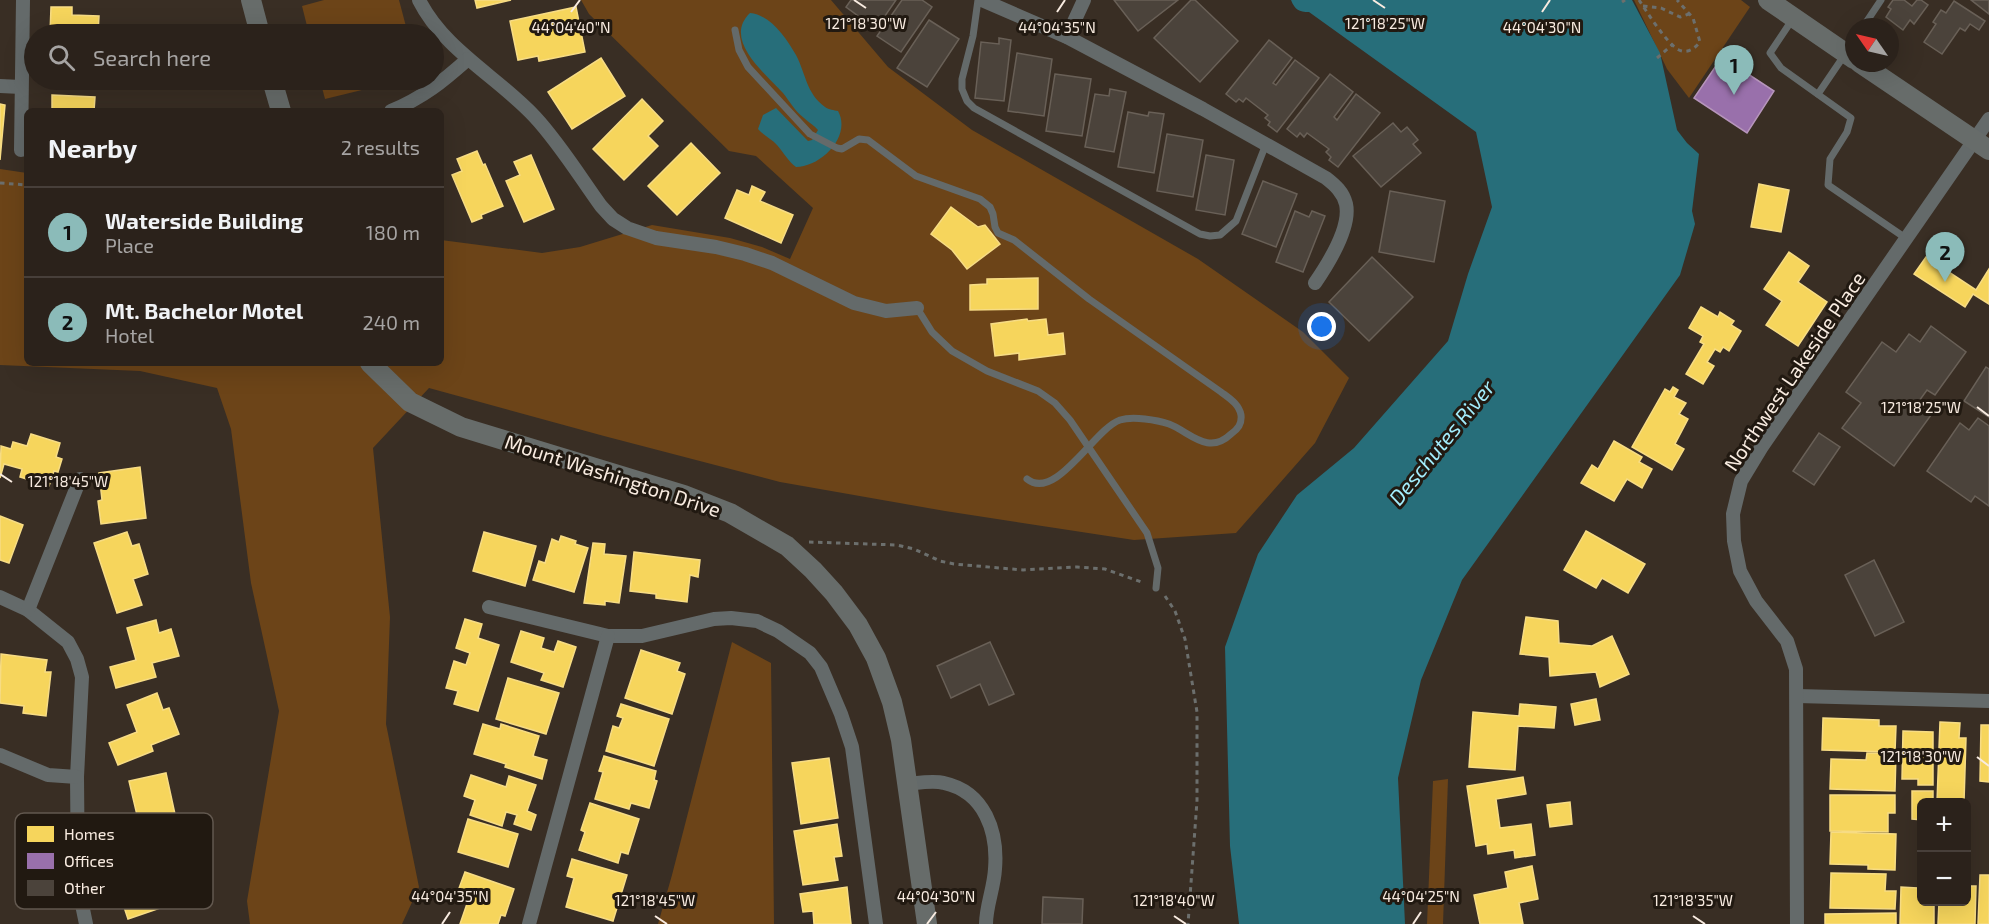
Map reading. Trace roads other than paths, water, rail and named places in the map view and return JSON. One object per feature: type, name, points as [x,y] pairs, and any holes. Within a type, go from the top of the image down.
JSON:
[{"type":"main road","points":[[251,0],[257,24]]},
{"type":"main road","points":[[1768,0],[1793,18],[1845,49]]},
{"type":"main road","points":[[1879,72],[1982,145]]},
{"type":"main road","points":[[275,90],[280,108]]},
{"type":"main road","name":"Mount Washington Drive","points":[[373,366],[410,402],[461,427],[684,495],[730,513],[787,546],[834,592],[858,625],[876,658],[892,702],[901,740],[927,924]]},
{"type":"street","points":[[21,150],[23,0]]},
{"type":"street","points":[[419,0],[435,24]]},
{"type":"street","points":[[1067,37],[1084,0]]},
{"type":"street","points":[[984,1],[1067,37],[1266,144],[1326,178],[1339,189],[1346,203],[1346,220],[1328,264],[1315,283]]},
{"type":"street","points":[[444,34],[536,118],[601,206],[613,219],[627,228],[656,238],[745,254],[772,263],[854,303],[886,311],[917,308]]},
{"type":"street","points":[[444,79],[468,58]]},
{"type":"street","points":[[0,86],[21,87]]},
{"type":"street","points":[[398,108],[416,100],[430,90]]},
{"type":"street","name":"Northwest Lakeside Place","points":[[1797,924],[1796,669],[1787,641],[1756,601],[1740,571],[1734,541],[1733,514],[1742,481],[1761,448],[1907,239],[1982,145],[1989,119]]},
{"type":"street","points":[[28,610],[80,479]]},
{"type":"street","points":[[0,597],[28,610],[68,642],[77,659],[82,677],[77,813]]},
{"type":"street","points":[[489,607],[608,636],[642,636],[714,619],[732,618],[757,621],[778,630],[810,653],[821,667],[852,747],[876,924]]},
{"type":"street","points":[[530,924],[608,636]]},
{"type":"street","points":[[1797,696],[1989,701]]},
{"type":"street","points":[[0,755],[48,775],[77,777]]},
{"type":"street","points":[[907,784],[943,783],[960,790],[979,803],[989,820],[996,846],[995,872],[986,924]]},
{"type":"street","points":[[83,909],[86,924]]},
{"type":"lane","points":[[1869,18],[1881,0]]},
{"type":"lane","points":[[984,1],[962,79],[965,95],[974,108],[1200,234],[1220,235],[1236,221],[1266,144]]},
{"type":"lane","points":[[1793,18],[1770,53],[1781,68],[1851,118],[1847,132],[1830,159],[1828,185],[1907,239]]},
{"type":"lane","points":[[735,30],[739,50],[748,67],[810,134],[842,149],[860,139],[868,140],[916,176],[980,199],[990,207],[998,233],[1014,240],[1089,298],[1221,392],[1237,405],[1240,413],[1241,423],[1237,430],[1214,443],[1189,436],[1170,424],[1134,419],[1121,420],[1106,428],[1073,464],[1052,481],[1033,484],[1027,479]]},
{"type":"lane","points":[[1818,94],[1845,64]]},
{"type":"lane","points":[[917,308],[932,332],[952,351],[987,370],[1038,391],[1054,403],[1070,420],[1147,532],[1158,568],[1156,588]]},
{"type":"water","name":"Deschutes River","points":[[1291,0],[1632,0],[1660,53],[1677,130],[1699,154],[1692,211],[1695,224],[1680,275],[1462,580],[1421,680],[1398,778],[1405,924],[1239,924],[1230,846],[1225,647],[1258,554],[1297,495],[1354,448],[1448,341],[1468,274],[1492,207],[1476,132],[1309,12],[1298,10]]},
{"type":"water","points":[[750,13],[765,18],[777,28],[796,55],[814,96],[827,108],[838,111],[841,130],[837,140],[824,156],[806,166],[796,167],[775,143],[758,129],[763,115],[776,108],[808,141],[812,140],[818,130],[798,112],[750,56],[741,34],[743,23]]},
{"type":"place","name":"Waterside Building","points":[[1734,95]]},
{"type":"place","name":"Mt. Bachelor Motel","points":[[1945,282]]}]
